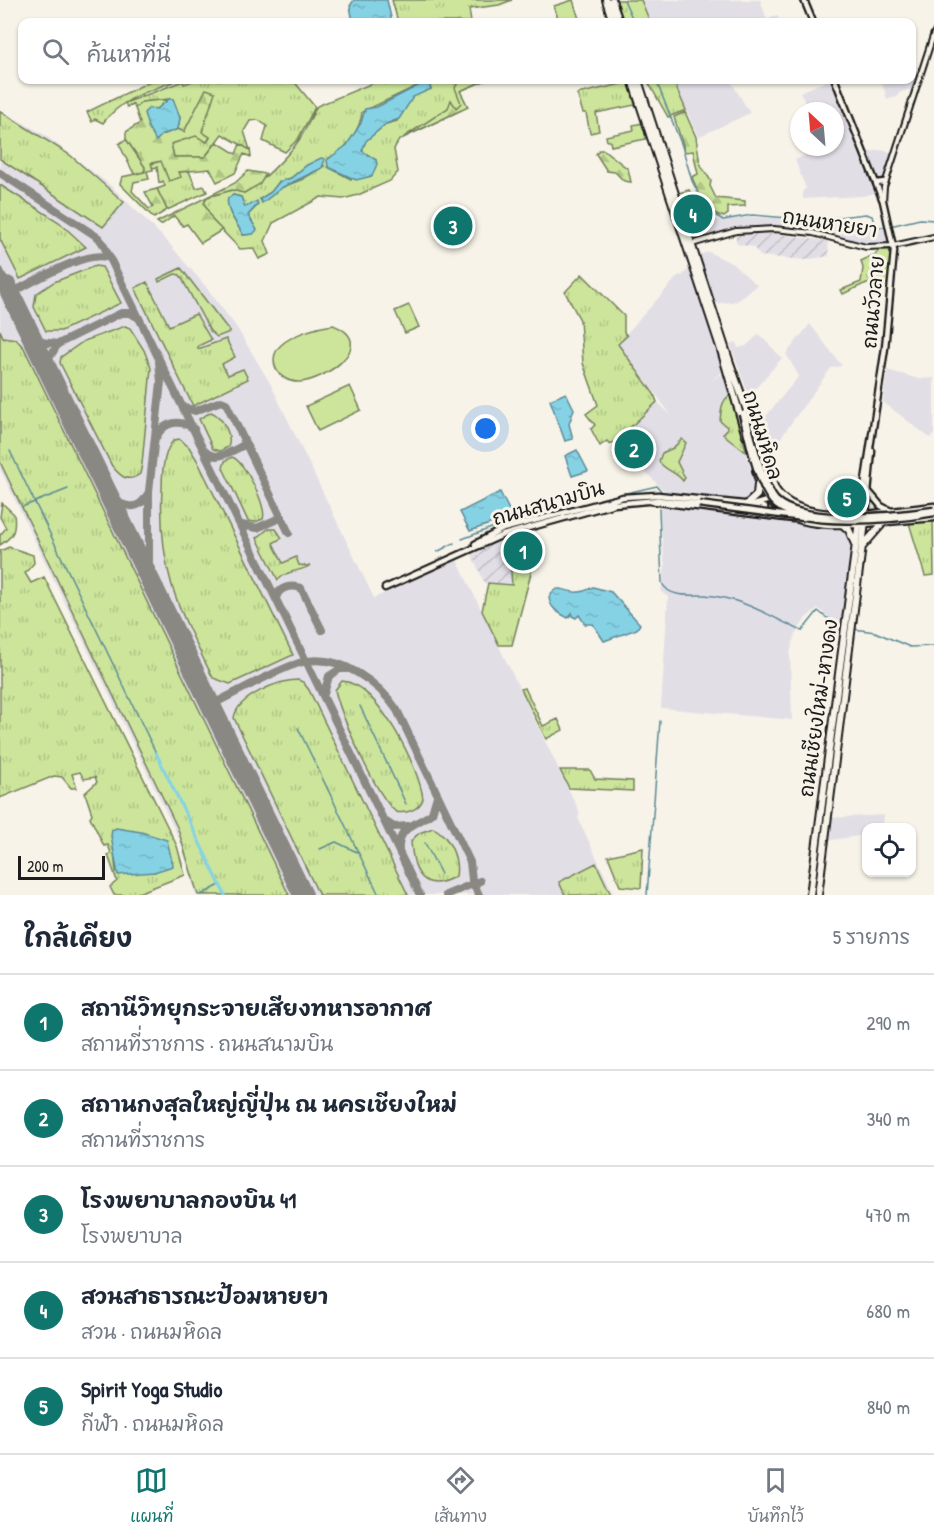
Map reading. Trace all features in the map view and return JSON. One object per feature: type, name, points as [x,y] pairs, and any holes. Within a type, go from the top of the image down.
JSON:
[{"type":"main road","points":[[606,0],[613,18]]},
{"type":"main road","points":[[612,0],[618,18]]},
{"type":"main road","points":[[804,0],[811,18]]},
{"type":"main road","name":"ถนนมหิดล","points":[[634,84],[647,116],[730,363],[780,497],[803,509],[840,513],[863,514],[914,509],[934,512]]},
{"type":"main road","name":"ถนนมหิดล","points":[[639,84],[721,350],[758,480],[767,501],[796,520],[842,524],[915,520],[934,512]]},
{"type":"main road","points":[[837,84],[883,201]]},
{"type":"main road","points":[[877,185],[885,184]]},
{"type":"main road","name":"ถนนวัวลาย","points":[[863,514],[889,312],[893,246],[883,201]]},
{"type":"main road","name":"ถนนมหิดล","points":[[721,350],[768,487],[783,505],[809,513],[854,517],[934,512]]},
{"type":"main road","name":"ถนนมหิดล","points":[[730,363],[763,484],[772,501],[787,512],[825,519],[880,520],[934,512]]},
{"type":"main road","points":[[756,470],[763,472],[767,467]]},
{"type":"main road","points":[[758,480],[757,495],[750,505],[765,508],[764,515]]},
{"type":"main road","points":[[840,513],[858,500],[867,488],[876,502],[894,512]]},
{"type":"main road","name":"ถนนสนามบิน","points":[[471,548],[484,538],[504,529],[623,498],[658,495],[750,505],[780,497]]},
{"type":"main road","points":[[764,515],[776,509],[780,497]]},
{"type":"main road","name":"ถนนสนามบิน","points":[[644,500],[796,520]]},
{"type":"main road","name":"ถนนสนามบิน","points":[[385,588],[471,548],[539,524],[614,504],[644,500],[825,519]]},
{"type":"main road","points":[[914,509],[909,516],[915,520]]},
{"type":"main road","name":"ถนนเชียงใหม่-หางดง","points":[[810,895],[863,514]]},
{"type":"main road","points":[[842,524],[851,532],[859,548],[883,523]]},
{"type":"main road","name":"ถนนเชียงใหม่-หางดง","points":[[818,895],[835,728]]},
{"type":"street","name":"ถนนวัวลาย","points":[[883,201],[885,184],[934,33]]},
{"type":"street","name":"ถนนหายยา","points":[[691,244],[736,231],[774,229],[813,233],[859,246],[893,246],[934,237]]},
{"type":"shaded area","points":[[641,0],[760,0],[766,18],[648,18]]},
{"type":"shaded area","points":[[675,84],[732,84],[750,113],[698,137]]},
{"type":"shaded area","points":[[819,84],[836,84],[843,102],[820,102],[805,102],[800,92]]},
{"type":"shaded area","points":[[882,84],[915,84],[913,91],[907,90],[899,93],[897,97],[887,99]]},
{"type":"shaded area","points":[[844,105],[878,192],[863,196],[803,199],[803,190],[806,189],[795,160],[804,156],[844,156]]},
{"type":"shaded area","points":[[0,110],[45,135],[111,186],[166,240],[206,287],[237,328],[270,383],[374,598],[457,560],[580,813],[578,818],[614,895],[196,895],[180,841],[0,469]]},
{"type":"shaded area","points":[[880,150],[895,153],[885,181],[877,182],[865,153]]},
{"type":"shaded area","points":[[845,216],[869,224],[869,227],[888,228],[890,244],[860,243],[807,231],[774,227],[736,230],[705,237],[704,227],[717,220],[754,217],[810,220]]},
{"type":"shaded area","points":[[763,232],[828,241],[829,256],[805,260],[760,256],[753,247],[737,244],[735,233]]},
{"type":"shaded area","points":[[709,252],[733,264],[757,285],[737,301],[715,304],[698,255]]},
{"type":"shaded area","points":[[688,269],[691,270],[723,371],[711,381],[723,373],[756,487],[746,500],[665,492],[616,441],[657,402],[671,415],[618,343],[679,275],[682,276]]},
{"type":"shaded area","points":[[810,324],[842,366],[831,368],[766,458],[757,427],[799,376],[786,354]]},
{"type":"shaded area","points":[[759,334],[782,358],[749,396],[730,344],[736,342],[738,348],[746,346]]},
{"type":"shaded area","points":[[887,370],[919,379],[934,378],[934,434],[930,438],[883,402]]},
{"type":"shaded area","points":[[659,507],[841,525],[845,529],[852,549],[843,621],[830,619],[818,608],[806,618],[795,635],[790,653],[792,720],[661,708],[668,597],[661,592],[665,567]]},
{"type":"shaded area","points":[[508,538],[512,585],[485,584],[471,553]]},
{"type":"shaded area","points":[[884,815],[883,823],[862,823],[862,836],[825,841],[828,818]]},
{"type":"green space","points":[[392,0],[512,0],[499,5],[469,9],[470,18],[397,18]]},
{"type":"green space","points":[[573,0],[579,18],[558,18],[554,6]]},
{"type":"green space","points":[[616,0],[641,0],[648,18],[623,18]]},
{"type":"green space","points":[[145,84],[168,84],[127,101],[110,114],[103,123],[95,119],[92,122],[87,112]]},
{"type":"green space","points":[[175,84],[296,84],[315,107],[298,139],[285,152],[263,141],[267,126],[258,120],[250,121],[244,131],[250,150],[222,134],[205,157],[174,157],[171,144],[196,135],[207,142],[210,138],[202,132],[214,92],[206,90],[184,132],[178,129],[180,117],[173,99],[142,102],[135,108],[133,104],[127,107],[125,103]]},
{"type":"green space","points":[[370,84],[421,84],[362,112],[359,125],[346,146],[329,158],[328,167],[351,179],[376,160],[362,151],[365,141],[386,124],[397,121],[413,96],[431,89],[428,84],[477,84],[460,91],[468,107],[399,140],[394,149],[398,172],[390,181],[343,199],[321,197],[273,223],[265,241],[270,254],[259,259],[253,248],[240,249],[213,221],[204,203],[207,197],[232,190],[244,193],[273,169],[294,147],[317,106]],"holes":[[[307,165],[324,166],[303,179],[283,187],[262,202],[260,199],[271,192],[279,182],[291,178]],[[233,195],[241,197],[245,207],[254,203],[257,206],[248,215],[255,227],[253,234],[243,235],[230,213],[228,198]]]},
{"type":"green space","points":[[457,84],[477,84],[460,91],[468,107],[404,137],[448,108],[451,100],[456,108],[461,103],[455,88]]},
{"type":"green space","points":[[630,84],[635,105],[596,113],[599,131],[590,133],[586,113],[583,113],[577,94]]},
{"type":"green space","points":[[649,84],[675,84],[686,110],[668,117]]},
{"type":"green space","points":[[206,89],[215,92],[202,132],[210,137],[207,142],[196,136],[171,144],[174,157],[205,157],[217,142],[236,154],[240,144],[250,150],[251,157],[244,154],[235,173],[217,182],[210,169],[179,172],[181,177],[169,181],[161,161],[151,163],[153,170],[147,171],[149,179],[134,182],[132,191],[149,209],[153,207],[145,192],[157,189],[167,210],[154,218],[120,184],[122,177],[145,172],[145,167],[126,139],[126,132],[140,123],[135,108],[142,102],[169,99],[157,109],[162,135],[178,129],[184,132]]},
{"type":"green space","points":[[0,111],[70,155],[124,202],[103,227],[0,159]]},
{"type":"green space","points":[[685,112],[696,137],[700,164],[711,181],[710,186],[716,198],[745,201],[745,206],[728,207],[728,214],[724,217],[706,206],[692,177],[698,174],[693,151],[685,152],[674,117]]},
{"type":"green space","points":[[643,123],[646,139],[611,146],[610,141],[607,141],[606,136],[634,130],[633,125]]},
{"type":"green space","points":[[126,139],[145,167],[144,172],[134,174],[119,144]]},
{"type":"green space","points":[[599,150],[604,150],[628,169],[631,182],[624,181],[615,172],[607,171],[596,154]]},
{"type":"green space","points":[[161,161],[179,172],[189,171],[196,188],[204,186],[207,192],[167,210],[157,189],[165,186],[163,181],[159,183],[157,167],[152,168],[151,164]]},
{"type":"green space","points":[[248,171],[266,174],[260,184],[244,193],[232,190],[207,197],[235,183]]},
{"type":"green space","points":[[0,185],[59,222],[86,247],[20,279],[0,239]]},
{"type":"green space","points":[[689,190],[698,207],[705,237],[694,240],[679,193]]},
{"type":"green space","points":[[207,197],[204,203],[213,221],[222,230],[201,243],[187,224],[183,226],[174,216],[161,225],[157,222]]},
{"type":"green space","points":[[879,250],[890,250],[889,284],[864,284],[843,294],[841,290],[861,282],[863,268],[861,261],[876,254]]},
{"type":"green space","points":[[95,266],[102,267],[121,303],[61,331],[46,331],[34,307],[36,294],[54,282]]},
{"type":"green space","points":[[181,268],[230,332],[217,337],[210,331],[180,275],[175,274],[159,282],[158,279]]},
{"type":"green space","points":[[582,274],[624,316],[624,332],[627,336],[618,344],[654,394],[657,402],[616,441],[610,444],[607,441],[600,446],[591,429],[595,425],[586,414],[598,405],[583,363],[580,320],[565,292]]},
{"type":"green space","points":[[147,282],[169,326],[196,314],[211,340],[198,346],[198,349],[226,339],[235,357],[222,364],[228,375],[243,369],[248,379],[193,406],[135,288]]},
{"type":"green space","points":[[409,305],[419,327],[405,333],[395,311]]},
{"type":"green space","points":[[333,325],[346,333],[351,341],[350,351],[343,360],[334,368],[310,380],[292,381],[280,375],[274,364],[274,357],[281,345],[306,332]]},
{"type":"green space","points":[[125,326],[130,328],[144,350],[151,368],[142,464],[140,474],[132,478],[125,478],[112,466],[60,363],[61,357],[84,341]]},
{"type":"green space","points":[[0,330],[3,337],[16,339],[24,348],[289,895],[198,895],[178,829],[0,462]]},
{"type":"green space","points":[[350,386],[361,410],[318,431],[306,406]]},
{"type":"green space","points":[[730,395],[747,453],[723,434],[728,428],[720,421],[721,410],[723,403]]},
{"type":"green space","points":[[211,412],[223,422],[228,432],[228,447],[220,451],[213,449],[199,419]]},
{"type":"green space","points":[[179,439],[189,447],[197,460],[293,655],[230,684],[213,678],[189,630],[172,587],[167,566],[163,543],[163,469],[167,450],[174,440]]},
{"type":"green space","points":[[682,439],[686,443],[677,462],[685,478],[683,481],[663,467],[659,461],[662,453],[673,448]]},
{"type":"green space","points":[[232,457],[243,466],[259,495],[264,513],[263,519],[255,522],[248,521],[223,468],[225,461]]},
{"type":"green space","points":[[2,503],[14,514],[15,524],[11,535],[0,545],[0,535],[6,528],[0,517]]},
{"type":"green space","points":[[933,520],[934,575],[925,576],[909,523]]},
{"type":"green space","points":[[268,529],[276,529],[282,538],[273,543],[283,563],[296,557],[299,565],[309,566],[286,574],[278,580],[257,538]]},
{"type":"green space","points":[[9,547],[33,555],[34,563],[25,573],[31,583],[44,577],[177,846],[185,875],[133,895],[114,895],[110,887],[117,881],[108,855],[111,853],[108,845],[104,846],[90,817],[92,814],[85,793],[97,782],[95,777],[84,779],[80,772],[72,774],[77,788],[71,788],[62,777],[54,776],[0,798],[0,551]],"holes":[[[112,830],[154,872],[116,872]]]},
{"type":"green space","points":[[535,558],[512,645],[499,645],[482,611],[488,583],[512,585],[510,560]]},
{"type":"green space","points":[[298,680],[303,682],[309,690],[408,895],[319,895],[234,718],[242,703],[260,691],[280,683]]},
{"type":"green space","points":[[342,681],[355,685],[369,696],[382,711],[405,749],[414,768],[423,799],[408,812],[396,812],[369,773],[335,690]]},
{"type":"green space","points":[[525,688],[543,726],[558,719],[563,730],[546,739],[521,689]]},
{"type":"green space","points":[[560,770],[590,770],[595,779],[633,781],[633,791],[569,788]]},
{"type":"green space","points":[[433,828],[444,836],[452,848],[457,869],[456,876],[435,883],[422,877],[417,871],[411,841],[419,833]]},
{"type":"green space","points":[[643,848],[641,888],[620,886],[608,856]]},
{"type":"green space","points":[[596,863],[611,895],[565,895],[559,882]]},
{"type":"water","points":[[354,0],[387,0],[391,18],[352,18],[350,6]]},
{"type":"water","points":[[421,84],[428,84],[431,89],[413,97],[399,119],[386,124],[366,141],[362,151],[376,160],[377,164],[372,176],[356,180],[328,167],[327,160],[347,145],[361,123],[365,109],[377,107]]},
{"type":"water","points":[[169,99],[173,99],[180,118],[178,129],[162,135],[156,141],[148,127],[144,113],[149,108],[157,109]]},
{"type":"water","points":[[321,158],[325,159],[322,168],[283,187],[262,203],[260,199],[271,192],[279,182],[291,178],[307,165]]},
{"type":"water","points":[[233,195],[241,197],[245,207],[257,201],[258,204],[248,215],[257,230],[253,234],[243,235],[232,217],[228,208],[228,198]]},
{"type":"water","points":[[566,393],[574,409],[569,424],[573,439],[565,441],[550,400]]},
{"type":"water","points":[[577,450],[588,471],[572,476],[565,456]]},
{"type":"water","points":[[500,492],[512,516],[470,531],[460,512]]},
{"type":"water","points":[[593,587],[611,592],[640,624],[637,629],[604,641],[593,624],[585,624],[579,615],[576,618],[572,616],[572,613],[568,618],[551,605],[549,597],[555,590],[581,592]]},
{"type":"water","points":[[116,828],[141,832],[167,840],[173,866],[154,872],[118,875],[111,836],[112,830]]},
{"type":"waterway","points":[[624,0],[632,18]]},
{"type":"waterway","points":[[658,84],[682,146],[692,181],[707,210],[723,220],[752,215],[812,220],[866,214],[872,216],[875,227],[886,227]]},
{"type":"waterway","points":[[890,226],[920,219],[934,220]]},
{"type":"waterway","points":[[10,451],[156,753]]},
{"type":"waterway","points":[[600,499],[657,486],[661,491]]},
{"type":"waterway","points":[[22,507],[68,489]]},
{"type":"waterway","points":[[659,509],[662,583],[665,588],[680,595],[704,595],[743,603],[802,631],[818,611],[827,618],[844,625]]},
{"type":"waterway","points":[[528,516],[539,513]]},
{"type":"waterway","points":[[462,539],[518,518]]},
{"type":"waterway","points":[[437,552],[454,543]]},
{"type":"waterway","points":[[854,629],[875,632],[910,647],[934,646]]},
{"type":"waterway","points":[[360,706],[406,804]]},
{"type":"waterway","points":[[647,895],[660,721]]},
{"type":"waterway","points":[[298,728],[379,895]]},
{"type":"waterway","points":[[156,753],[225,895]]},
{"type":"waterway","points":[[320,849],[336,842],[357,852]]},
{"type":"waterway","points":[[425,843],[441,874]]},
{"type":"waterway","points":[[201,895],[220,885]]},
{"type":"taxiway","points":[[0,173],[99,238],[103,244],[420,895]]},
{"type":"taxiway","points":[[11,293],[76,261],[102,256],[111,259]]},
{"type":"taxiway","points":[[0,271],[7,286]]},
{"type":"taxiway","points":[[51,377],[48,360],[58,344],[121,313],[130,313],[139,318]]},
{"type":"taxiway","points":[[28,330],[41,342],[58,344]]},
{"type":"taxiway","points":[[149,579],[149,491],[161,382],[159,362]]},
{"type":"taxiway","points":[[184,407],[195,411],[221,401],[226,403],[289,533]]},
{"type":"taxiway","points":[[157,436],[164,427],[173,423],[194,429]]},
{"type":"taxiway","points":[[205,451],[220,456],[246,444]]},
{"type":"taxiway","points":[[109,497],[125,505],[135,506],[147,495]]},
{"type":"taxiway","points":[[242,525],[257,528],[282,517]]},
{"type":"taxiway","points":[[276,598],[286,587],[301,588],[322,630]]},
{"type":"taxiway","points":[[211,705],[274,673],[308,661],[334,663],[370,681],[397,710],[470,862],[472,880],[479,895]]},
{"type":"taxiway","points":[[324,694],[329,676],[340,669],[347,669]]},
{"type":"taxiway","points":[[399,850],[401,836],[409,827],[432,813],[437,796]]},
{"type":"taxiway","points":[[385,821],[394,827],[408,826]]},
{"type":"taxiway","points":[[446,895],[480,881]]},
{"type":"runway","points":[[7,286],[303,895]]},
{"type":"place","name":"สวนสาธารณะป้อมหายยา","points":[[693,214]]},
{"type":"place","name":"โรงพยาบาลกองบิน 41","points":[[453,226]]},
{"type":"place","name":"สถานกงสุลใหญ่ญี่ปุ่น ณ นครเชียงใหม่","points":[[634,449]]},
{"type":"place","name":"Spirit Yoga Studio","points":[[847,498]]},
{"type":"place","name":"สถานีวิทยุกระจายเสียงทหารอากาศ","points":[[523,551]]}]
